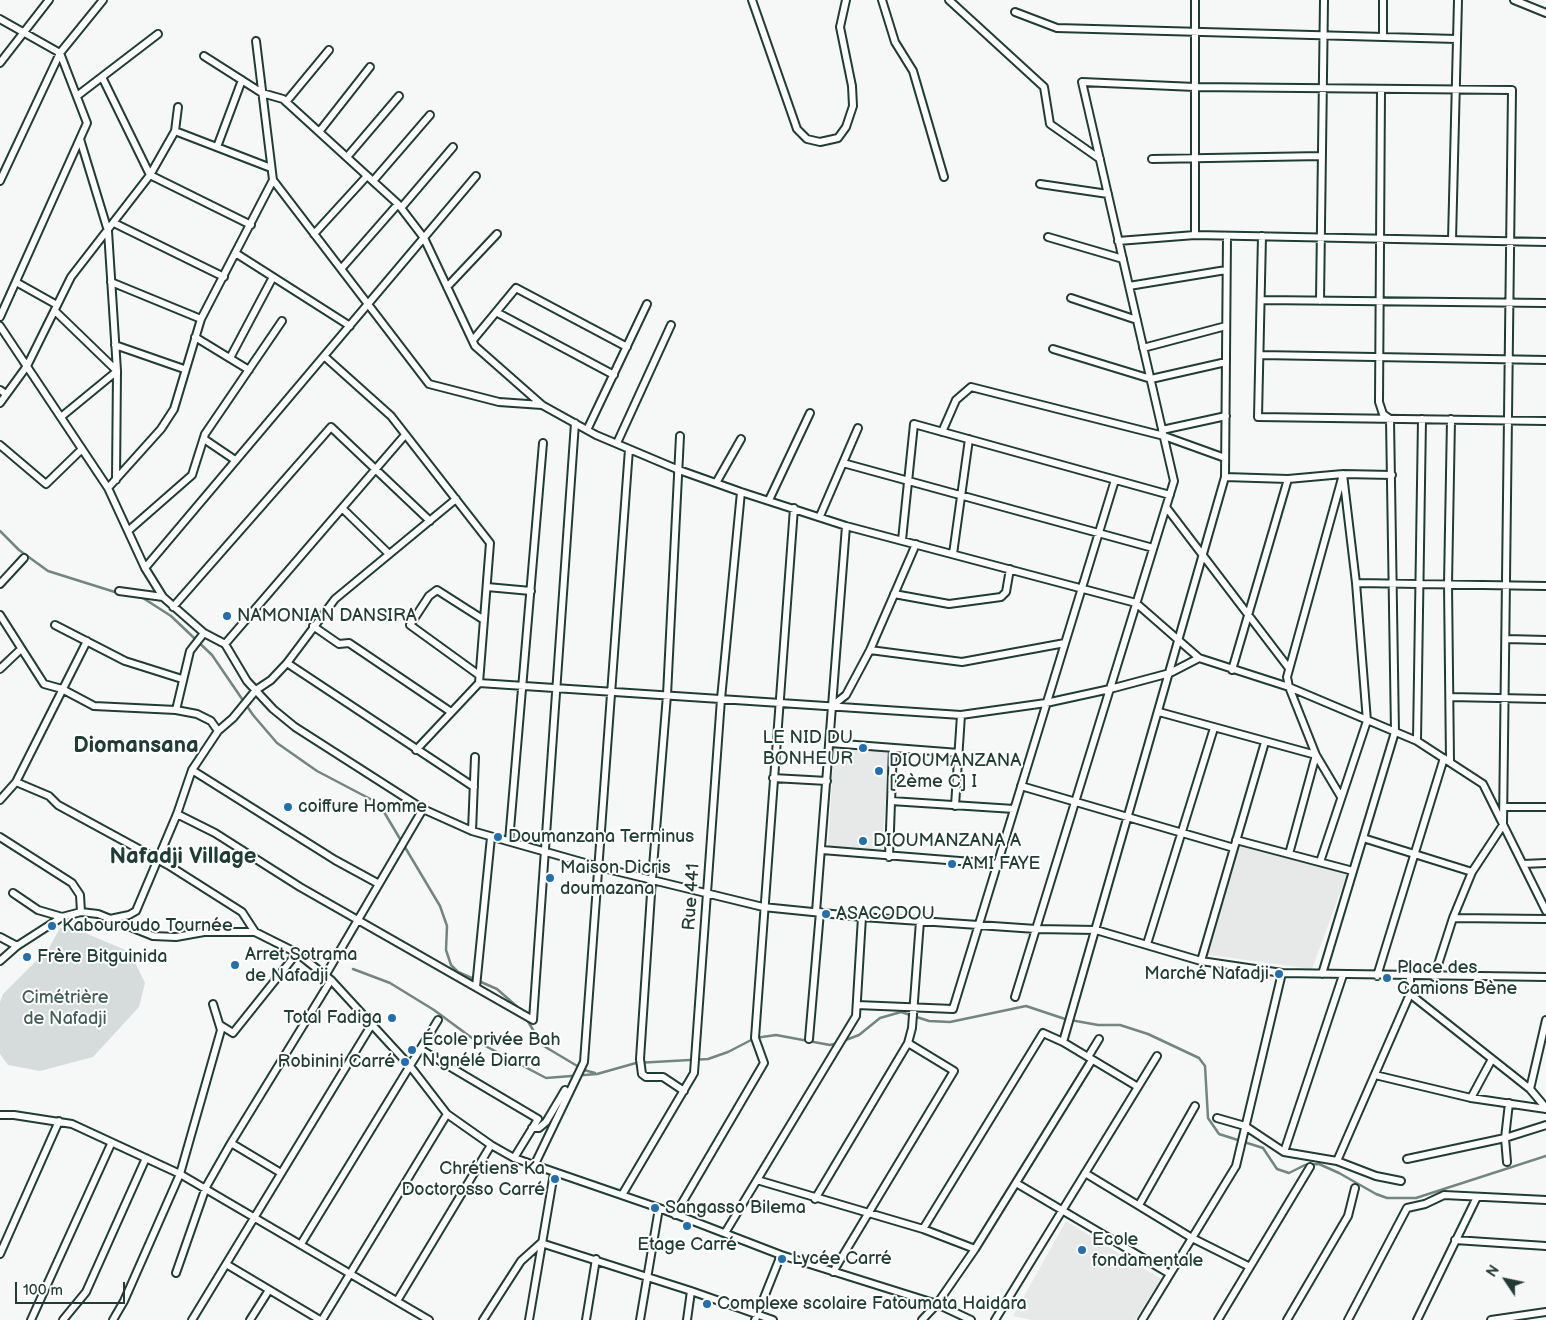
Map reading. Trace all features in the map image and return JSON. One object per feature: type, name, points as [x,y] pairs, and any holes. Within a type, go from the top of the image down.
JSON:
[{"type":"street","points":[[0,63],[49,0]]},
{"type":"street","points":[[0,179],[60,54],[103,0]]},
{"type":"street","points":[[752,0],[797,129],[807,140],[820,142],[838,138],[846,127],[853,106],[852,86],[840,27],[846,0]]},
{"type":"street","points":[[882,0],[895,42],[913,72],[944,177]]},
{"type":"street","points":[[949,0],[1044,87],[1050,124],[1100,159]]},
{"type":"street","points":[[1195,0],[1195,235]]},
{"type":"street","points":[[1320,301],[1324,0]]},
{"type":"street","points":[[1383,36],[1384,0]]},
{"type":"street","points":[[1452,240],[1458,0]]},
{"type":"street","points":[[1514,0],[1546,13]]},
{"type":"street","points":[[1015,12],[1057,28],[1457,39]]},
{"type":"street","points":[[0,19],[60,54],[87,123],[0,317]]},
{"type":"street","points":[[77,96],[158,34]]},
{"type":"street","points":[[256,41],[273,180],[429,384],[499,402],[542,405]]},
{"type":"street","points":[[286,102],[329,50]]},
{"type":"street","points":[[204,56],[262,93],[286,102],[399,206],[424,238],[475,346],[542,405],[575,424],[629,449],[679,470],[741,492],[820,516],[846,526],[1136,602],[1199,658],[1288,687],[1417,741],[1483,784],[1546,911]]},
{"type":"street","points":[[319,132],[370,67]]},
{"type":"street","points":[[102,77],[150,175],[251,225]]},
{"type":"street","points":[[217,147],[242,80]]},
{"type":"street","points":[[1015,997],[1174,480],[1082,82],[1195,87],[1512,90],[1504,825],[1472,872],[1453,918],[1434,977]]},
{"type":"street","points":[[1322,974],[1395,732],[1390,418],[1380,409],[1378,357],[1381,89]]},
{"type":"street","points":[[347,157],[399,96]]},
{"type":"street","points":[[0,402],[27,366],[71,278],[150,175],[175,131],[178,107]]},
{"type":"street","points":[[373,182],[430,115]]},
{"type":"street","points":[[175,131],[271,168]]},
{"type":"street","points":[[80,139],[108,231],[117,371],[116,480]]},
{"type":"street","points":[[341,269],[453,147]]},
{"type":"street","points":[[1152,159],[1322,156]]},
{"type":"street","points":[[314,234],[367,176]]},
{"type":"street","points":[[145,568],[476,176]]},
{"type":"street","points":[[108,488],[161,429],[174,409],[184,369],[201,319],[237,254],[273,180]]},
{"type":"street","points":[[1040,184],[1108,194]]},
{"type":"street","points":[[114,223],[224,277]]},
{"type":"street","points":[[447,287],[497,234]]},
{"type":"street","points":[[1118,241],[1195,235],[1546,242]]},
{"type":"street","points":[[1048,236],[1123,259]]},
{"type":"street","points":[[1064,1042],[1225,477],[1227,236]]},
{"type":"street","points":[[1262,236],[1258,417],[1546,421]]},
{"type":"street","points":[[237,254],[350,326]]},
{"type":"street","points":[[1129,286],[1226,270]]},
{"type":"street","points":[[230,358],[273,277]]},
{"type":"street","points":[[16,282],[56,308],[117,371]]},
{"type":"street","points":[[111,282],[201,319]]},
{"type":"street","points":[[473,340],[516,288],[627,347]]},
{"type":"street","points":[[1071,298],[1137,320]]},
{"type":"street","points":[[1261,300],[1546,303]]},
{"type":"street","points":[[587,430],[647,304]]},
{"type":"street","points":[[496,312],[614,374]]},
{"type":"street","points":[[128,531],[192,475],[204,438],[282,320]]},
{"type":"street","points":[[617,443],[671,325]]},
{"type":"street","points":[[0,326],[108,488],[145,568],[163,597],[204,633],[225,644],[247,681],[295,728],[423,809],[472,831],[599,867],[763,907],[862,917],[1036,929],[1096,930],[1201,960],[1282,973],[1410,977],[1546,977]]},
{"type":"street","points":[[1143,348],[1226,326]]},
{"type":"street","points":[[195,337],[249,370]]},
{"type":"street","points":[[115,345],[184,369]]},
{"type":"street","points":[[1053,349],[1150,379],[1226,362]]},
{"type":"street","points":[[1260,355],[1546,360]]},
{"type":"street","points":[[324,356],[391,416],[490,543],[479,679],[416,750]]},
{"type":"street","points":[[61,417],[117,371]]},
{"type":"street","points":[[942,432],[956,400],[970,387],[1163,433],[1225,458]]},
{"type":"street","points":[[0,390],[6,394]]},
{"type":"street","points":[[768,500],[810,413]]},
{"type":"street","points":[[1163,433],[1226,416]]},
{"type":"street","points":[[1417,741],[1422,419]]},
{"type":"street","points":[[1377,976],[1447,759],[1450,697],[1448,584],[1451,419]]},
{"type":"street","points":[[177,814],[215,833],[294,884],[533,1020],[575,424]]},
{"type":"street","points":[[902,540],[914,424],[1170,495]]},
{"type":"street","points":[[173,607],[331,427],[430,521]]},
{"type":"street","points":[[820,516],[858,428]]},
{"type":"street","points":[[225,644],[405,435]]},
{"type":"street","points":[[680,436],[667,695],[640,1059],[642,1074],[646,1077],[663,1077],[684,1091]]},
{"type":"street","points":[[204,438],[235,460]]},
{"type":"street","points":[[716,483],[742,439]]},
{"type":"street","points":[[954,554],[969,439]]},
{"type":"street","points":[[509,841],[543,443]]},
{"type":"street","points":[[0,445],[46,484],[82,449]]},
{"type":"street","points":[[534,1166],[584,1062],[613,692],[629,449]]},
{"type":"street","points":[[843,463],[1153,548]]},
{"type":"street","points":[[1225,477],[1288,479],[1343,474],[1392,475]]},
{"type":"street","points":[[1320,862],[1367,721],[1356,584],[1343,474]]},
{"type":"street","points":[[1341,797],[1316,755],[1288,687],[1288,667],[1343,474]]},
{"type":"street","points":[[1232,670],[1288,479]]},
{"type":"street","points":[[857,1005],[914,1009],[953,1009],[1115,480]]},
{"type":"street","name":"Rue 441","points":[[622,1195],[694,1073],[720,699],[741,492]]},
{"type":"street","points":[[109,919],[129,915],[136,911],[177,814],[192,770],[218,731],[233,718],[256,690],[271,680],[335,599],[456,499]]},
{"type":"street","points":[[1166,507],[1288,667]]},
{"type":"street","points":[[342,508],[389,554]]},
{"type":"street","points":[[675,1215],[764,1063],[755,1038],[763,907],[794,508]]},
{"type":"street","points":[[809,1039],[846,526]]},
{"type":"street","points":[[832,706],[846,695],[870,650],[916,544]]},
{"type":"street","points":[[0,584],[24,558]]},
{"type":"street","points":[[894,594],[949,604],[1001,597],[1006,592],[1010,569]]},
{"type":"street","points":[[1356,584],[1546,586]]},
{"type":"street","points":[[487,587],[531,591]]},
{"type":"street","points":[[484,620],[437,590],[429,596],[410,625],[479,679],[522,686],[961,715],[1046,703],[1110,690],[1170,673],[1199,658]]},
{"type":"street","points":[[119,591],[163,597]]},
{"type":"street","points":[[0,615],[44,684],[62,689],[94,706],[176,710],[197,714],[211,721],[218,731]]},
{"type":"street","points":[[55,625],[126,661],[182,679]]},
{"type":"street","points":[[313,626],[339,644],[349,643],[451,712]]},
{"type":"street","points":[[176,710],[190,651],[204,633]]},
{"type":"street","points":[[1506,639],[1546,640]]},
{"type":"street","points":[[0,800],[16,782],[86,642]]},
{"type":"street","points":[[870,650],[962,662],[1065,643]]},
{"type":"street","points":[[0,669],[22,649]]},
{"type":"street","points":[[286,663],[474,787]]},
{"type":"street","points":[[1450,697],[1546,699]]},
{"type":"street","points":[[1159,712],[1316,755]]},
{"type":"street","points":[[955,806],[961,715]]},
{"type":"street","points":[[1147,944],[1214,728]]},
{"type":"street","points":[[1201,960],[1265,742]]},
{"type":"street","points":[[830,743],[959,753]]},
{"type":"street","points":[[889,857],[893,748]]},
{"type":"street","points":[[1289,854],[1316,755]]},
{"type":"street","points":[[472,831],[475,757]]},
{"type":"street","points":[[192,770],[335,860],[379,884]]},
{"type":"street","points":[[773,778],[827,781]]},
{"type":"street","points":[[16,782],[49,796],[58,806],[157,860],[242,912],[255,932]]},
{"type":"street","points":[[1021,786],[1234,848]]},
{"type":"street","points":[[890,801],[1014,809]]},
{"type":"street","points":[[1504,807],[1546,807]]},
{"type":"street","points":[[176,1273],[206,1187],[328,978],[358,920],[423,809]]},
{"type":"street","points":[[476,987],[491,836]]},
{"type":"street","points":[[0,837],[72,884],[80,895],[81,912]]},
{"type":"street","points":[[1363,838],[1472,872]]},
{"type":"street","points":[[1236,840],[1353,871]]},
{"type":"street","points":[[822,850],[889,857],[997,864]]},
{"type":"street","points":[[1522,864],[1546,863]]},
{"type":"street","points":[[13,893],[38,910],[62,917]]},
{"type":"street","points":[[0,961],[17,946],[62,917],[81,912],[109,919],[153,936],[176,937],[204,932],[255,932],[296,953],[328,978],[410,1066],[447,1114],[491,1145],[514,1158],[659,1208],[781,1255],[937,1304],[971,1320]]},
{"type":"street","points":[[725,1233],[856,1016],[862,917]]},
{"type":"street","points":[[1453,918],[1546,919]]},
{"type":"street","points":[[815,1199],[908,1043],[914,1009],[920,921]]},
{"type":"street","points":[[0,937],[17,946]]},
{"type":"street","points":[[220,1025],[233,1033],[296,953]]},
{"type":"street","points":[[1142,1320],[1236,1166],[1282,973]]},
{"type":"street","points":[[1284,1152],[1344,975]]},
{"type":"street","points":[[1337,1161],[1410,994],[1410,977]]},
{"type":"street","points":[[1410,994],[1530,1089],[1546,1108]]},
{"type":"street","points":[[113,1320],[124,1301],[180,1174],[221,1030],[213,1004]]},
{"type":"street","points":[[301,1244],[438,1020]]},
{"type":"street","points":[[1530,1089],[1546,1020]]},
{"type":"street","points":[[192,1320],[372,1024]]},
{"type":"street","points":[[923,1229],[1043,1033],[1064,1042],[1138,1088]]},
{"type":"street","points":[[922,1320],[937,1304],[975,1249],[1090,1058],[1099,1039]]},
{"type":"street","points":[[833,1272],[954,1071],[908,1043]]},
{"type":"street","points":[[420,1049],[538,1119],[514,1158]]},
{"type":"street","points":[[995,1320],[1158,1056]]},
{"type":"street","points":[[1471,1098],[1492,1059]]},
{"type":"street","points":[[1375,1075],[1471,1098],[1546,1108]]},
{"type":"street","points":[[532,1128],[540,1128],[546,1122],[565,1090]]},
{"type":"street","points":[[1507,1162],[1505,1138],[1509,1103]]},
{"type":"street","points":[[1139,1205],[1195,1106]]},
{"type":"street","points":[[0,1115],[14,1114],[72,1124],[111,1144],[180,1174],[206,1187],[429,1320]]},
{"type":"street","points":[[226,1264],[321,1320],[447,1114]]},
{"type":"street","points":[[1217,1118],[1245,1126],[1284,1152],[1337,1161],[1376,1176],[1401,1181]]},
{"type":"street","points":[[0,1254],[59,1121]]},
{"type":"street","points":[[1407,1159],[1505,1138],[1546,1125]]},
{"type":"street","points":[[231,1143],[281,1173]]},
{"type":"street","points":[[31,1320],[111,1144]]},
{"type":"street","points":[[397,1301],[491,1145]]},
{"type":"street","points":[[63,1320],[86,1292],[146,1158]]},
{"type":"street","points":[[1218,1320],[1310,1166]]},
{"type":"street","points":[[529,1320],[554,1173]]},
{"type":"street","points":[[1085,1173],[1192,1238],[1250,1266]]},
{"type":"street","points":[[757,1180],[815,1199],[923,1229],[975,1249]]},
{"type":"street","points":[[1016,1183],[1170,1274]]},
{"type":"street","points":[[1287,1320],[1348,1216],[1355,1188]]},
{"type":"street","points":[[1348,1320],[1407,1208],[1425,1204],[1444,1195],[1546,1200]]},
{"type":"street","points":[[1417,1320],[1477,1197]]},
{"type":"street","points":[[640,1320],[659,1208]]},
{"type":"street","points":[[1455,1240],[1546,1246]]},
{"type":"street","points":[[541,1243],[596,1259],[691,1291],[756,1317],[773,1320]]},
{"type":"street","points":[[484,1320],[521,1261],[541,1243]]},
{"type":"street","points":[[756,1317],[781,1255]]},
{"type":"street","points":[[586,1320],[596,1259]]},
{"type":"street","points":[[250,1320],[269,1290]]},
{"type":"street","points":[[686,1320],[691,1291]]},
{"type":"street","points":[[1491,1320],[1546,1312]]},
{"type":"shaded area","points":[[834,748],[890,752],[881,852],[828,847]]},
{"type":"shaded area","points":[[1236,845],[1347,874],[1312,969],[1203,954]]},
{"type":"shaded area","name":"Ecole fondamentale","points":[[1066,1221],[1161,1279],[1135,1320],[1031,1320],[1013,1316]]},
{"type":"green space","name":"Cimétrière de Nafadji","points":[[71,927],[130,952],[145,983],[139,1007],[93,1057],[40,1071],[8,1065],[0,1054],[0,1002],[3,994],[49,948],[60,928]]},
{"type":"waterway","points":[[0,531],[19,550],[48,571],[118,593]]},
{"type":"waterway","points":[[128,595],[143,598],[171,616],[212,655],[253,715],[277,743],[317,771],[376,802],[384,812],[440,906],[447,926],[446,950],[451,965],[458,972],[497,989],[522,1011]]},
{"type":"waterway","points":[[353,969],[390,983],[434,1010],[476,1041],[546,1078],[597,1074],[636,1063],[708,1059],[728,1052],[755,1038],[776,1035],[830,1045],[838,1043]]},
{"type":"waterway","points":[[843,1041],[859,1035],[880,1018],[901,1012],[929,1021],[950,1022],[1026,1006],[1065,1019],[1098,1025],[1120,1025],[1148,1034],[1199,1058],[1205,1066],[1208,1118],[1219,1134],[1263,1148],[1277,1169],[1289,1173],[1305,1165],[1319,1164],[1387,1198],[1416,1198],[1546,1156]]},
{"type":"waterway","points":[[526,1018],[542,1045],[584,1070],[595,1073]]},
{"type":"place","name":"NAMONIAN DANSIRA","points":[[227,616]]},
{"type":"place","name":"LE NID DU BONHEUR","points":[[863,748]]},
{"type":"place","name":"DIOUMANZANA [2ème C] I","points":[[879,771]]},
{"type":"place","name":"coiffure Homme","points":[[288,807]]},
{"type":"place","name":"Doumanzana Terminus","points":[[498,837]]},
{"type":"place","name":"DIOUMANZANA A","points":[[863,841]]},
{"type":"place","name":"AMI FAYE","points":[[952,864]]},
{"type":"place","name":"Maison Dicris doumazana","points":[[550,878]]},
{"type":"place","name":"ASACODOU","points":[[826,914]]},
{"type":"place","name":"Kabouroudo Tournée","points":[[52,926]]},
{"type":"place","name":"Frère Bitguinida","points":[[27,957]]},
{"type":"place","name":"Arret Sotrama de Nafadji","points":[[235,965]]},
{"type":"place","name":"Marché Nafadji","points":[[1279,974]]},
{"type":"place","name":"Place des Camions Bène","points":[[1387,978]]},
{"type":"place","name":"Total Fadiga","points":[[392,1018]]},
{"type":"place","name":"École privée Bah N'gnélé Diarra","points":[[412,1050]]},
{"type":"place","name":"Robinini Carré","points":[[405,1062]]},
{"type":"place","name":"Chrétiens Ka Doctorosso Carré","points":[[555,1179]]},
{"type":"place","name":"Sangasso Bilema","points":[[655,1208]]},
{"type":"place","name":"Etage Carré","points":[[687,1226]]},
{"type":"place","name":"Ecole fondamentale","points":[[1082,1250]]},
{"type":"place","name":"Lycée Carré","points":[[782,1259]]},
{"type":"place","name":"Complexe scolaire Fatoumata Haidara","points":[[707,1304]]},
{"type":"district","name":"Diomansana","points":[[136,746]]},
{"type":"district","name":"Nafadji Village","points":[[183,857]]}]
